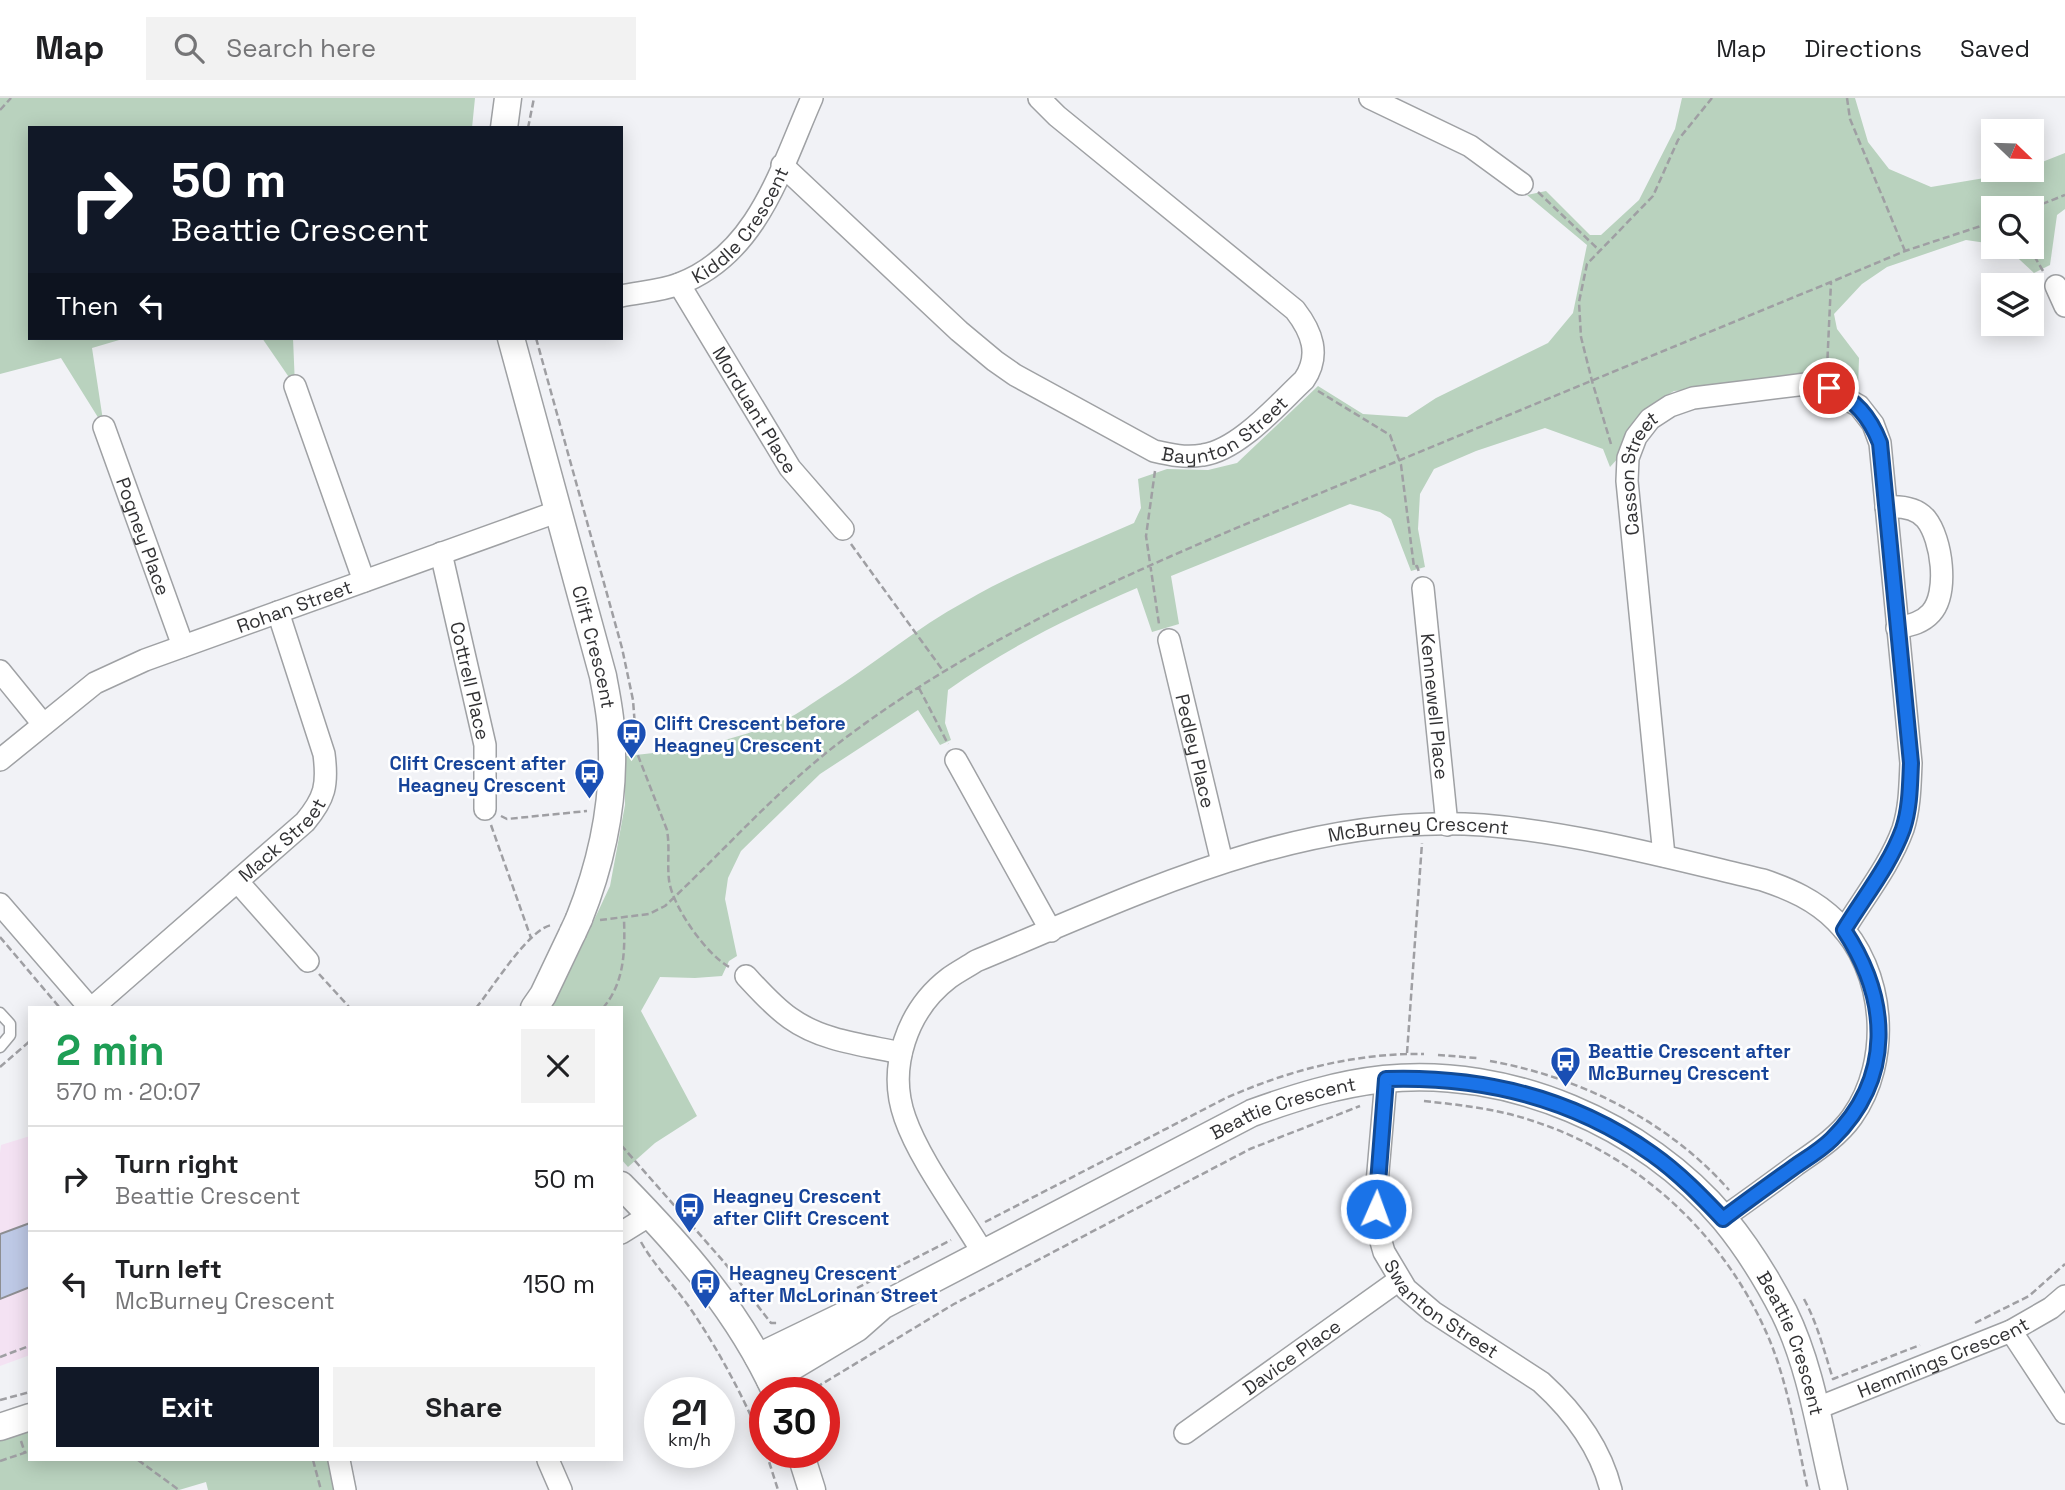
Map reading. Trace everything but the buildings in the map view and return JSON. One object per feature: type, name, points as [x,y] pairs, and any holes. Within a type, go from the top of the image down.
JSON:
[{"type":"street","points":[[504,126],[508,98]]},
{"type":"street","name":"Kiddle Crescent","points":[[623,296],[679,284],[721,260],[743,239],[760,215],[811,98]]},
{"type":"street","name":"Baynton Street","points":[[782,165],[949,322],[1015,375],[1154,451],[1179,456],[1216,452],[1236,442],[1309,373],[1314,355],[1308,327],[1295,310],[1057,116],[1039,98]]},
{"type":"street","points":[[1370,98],[1471,146],[1521,184]]},
{"type":"street","name":"Morduant Place","points":[[679,284],[790,468],[843,529]]},
{"type":"street","points":[[2056,286],[2065,306]]},
{"type":"street","name":"Clift Crescent","points":[[513,340],[604,676],[611,729],[611,784],[604,838],[590,890],[577,924],[535,1006]]},
{"type":"street","name":"Casson Street","points":[[1664,856],[1627,481],[1631,450],[1636,437],[1650,419],[1670,406],[1693,398],[1806,384],[1840,393],[1858,406],[1872,424],[1880,443],[1911,763],[1910,797],[1903,829],[1844,930]]},
{"type":"street","points":[[295,386],[365,581]]},
{"type":"street","name":"Pogney Place","points":[[104,427],[183,646]]},
{"type":"street","points":[[1886,507],[1909,508],[1926,519],[1936,539],[1941,564],[1941,588],[1933,611],[1918,624],[1897,628]]},
{"type":"street","name":"Rohan Street","points":[[0,760],[95,683],[145,660],[559,511]]},
{"type":"street","name":"Cottrell Place","points":[[441,553],[485,744],[485,809]]},
{"type":"street","name":"Kennewell Place","points":[[1423,588],[1447,825]]},
{"type":"street","name":"Mack Street","points":[[93,1006],[319,806],[327,776],[324,754],[278,611]]},
{"type":"street","name":"Pedley Place","points":[[1169,640],[1222,862]]},
{"type":"street","points":[[0,671],[43,724]]},
{"type":"street","points":[[956,760],[1051,930]]},
{"type":"street","name":"McBurney Crescent","points":[[983,1253],[917,1146],[905,1119],[898,1079],[901,1053],[910,1024],[927,999],[949,978],[976,961],[1222,862],[1331,835],[1424,826],[1480,825],[1547,832],[1763,880],[1814,902],[1844,930],[1869,977],[1878,1010],[1879,1043],[1868,1090],[1852,1118],[1829,1142],[1723,1219]]},
{"type":"street","points":[[237,881],[308,961]]},
{"type":"street","name":"Mack Street","points":[[0,904],[89,1006]]},
{"type":"street","name":"Clift Crescent","points":[[517,1006],[537,979],[560,956]]},
{"type":"street","points":[[746,976],[781,1011],[813,1031],[901,1053]]},
{"type":"street","name":"Beattie Crescent","points":[[787,1377],[857,1328],[883,1306],[1252,1113],[1317,1090],[1396,1079],[1480,1083],[1526,1093],[1571,1109],[1614,1129],[1653,1155],[1690,1185],[1723,1219],[1758,1264],[1785,1315],[1805,1368],[1833,1490]]},
{"type":"street","name":"Swanton Street","points":[[1396,1079],[1376,1195],[1376,1223],[1384,1252],[1399,1280],[1433,1312],[1541,1382],[1556,1395],[1591,1440],[1607,1473],[1611,1490]]},
{"type":"street","points":[[623,1187],[704,1275],[741,1328],[768,1377]]},
{"type":"street","points":[[631,1237],[650,1215]]},
{"type":"street","name":"Davice Place","points":[[1185,1433],[1399,1280]]},
{"type":"street","name":"Hemmings Crescent","points":[[1815,1409],[2011,1331],[2051,1308],[2065,1296]]},
{"type":"street","name":"Beattie Crescent","points":[[758,1357],[853,1311],[883,1306]]},
{"type":"street","points":[[2011,1331],[2065,1413]]},
{"type":"street","points":[[0,1427],[28,1418]]},
{"type":"street","points":[[339,1461],[345,1490]]},
{"type":"street","points":[[548,1461],[561,1490]]},
{"type":"street","points":[[805,1468],[812,1490]]},
{"type":"lane","points":[[0,1013],[10,1024],[10,1035],[0,1047]]},
{"type":"path","points":[[0,110],[11,98]]},
{"type":"path","points":[[528,126],[534,98]]},
{"type":"path","points":[[1631,450],[1612,446],[1581,337],[1579,302],[1587,264],[1653,196],[1678,140],[1712,98]]},
{"type":"path","points":[[1847,98],[1850,119],[1905,251]]},
{"type":"path","points":[[1521,184],[1540,193],[1599,250]]},
{"type":"path","points":[[2044,203],[2065,195]]},
{"type":"path","points":[[477,1006],[520,949],[545,926],[649,914],[664,905],[826,752],[944,672],[1023,626],[1151,564],[1400,460],[1905,251],[1981,226]]},
{"type":"path","points":[[2036,259],[2056,286]]},
{"type":"path","points":[[1825,388],[1831,282]]},
{"type":"path","points":[[1304,380],[1390,435],[1400,460],[1414,567],[1417,566],[1423,588]]},
{"type":"path","points":[[1154,451],[1157,460],[1146,536],[1158,621],[1169,640]]},
{"type":"path","points":[[843,529],[853,548],[944,672]]},
{"type":"path","points":[[919,688],[956,760]]},
{"type":"path","points":[[485,809],[531,938]]},
{"type":"path","points":[[485,809],[507,819],[588,811]]},
{"type":"path","points":[[1396,1079],[1424,826]]},
{"type":"path","points":[[605,1006],[614,995],[625,953],[624,918]]},
{"type":"path","points":[[0,937],[59,1006]]},
{"type":"path","points":[[308,961],[348,1006]]},
{"type":"path","points":[[0,1067],[28,1043]]},
{"type":"path","points":[[623,1147],[724,1262],[771,1323],[785,1322]]},
{"type":"path","points":[[978,1222],[984,1223]]},
{"type":"path","points":[[631,1237],[649,1255],[692,1311],[720,1355],[749,1411]]},
{"type":"path","points":[[846,1293],[938,1246]]},
{"type":"path","points":[[1967,1327],[2017,1304],[2065,1264]]},
{"type":"path","points":[[1800,1293],[1812,1315],[1833,1379],[1931,1341]]},
{"type":"path","points":[[0,1357],[28,1347]]},
{"type":"path","points":[[0,1400],[28,1393]]},
{"type":"path","points":[[0,1461],[28,1452]]},
{"type":"path","points":[[139,1461],[179,1490]]},
{"type":"path","points":[[313,1461],[321,1490]]},
{"type":"path","points":[[771,1468],[778,1490]]},
{"type":"shaded area","points":[[28,1137],[28,1356],[0,1366],[0,1153],[1,1145]]},
{"type":"green space","points":[[0,98],[475,98],[472,126],[28,126],[28,340],[119,340],[92,348],[104,427],[61,358],[0,374]]},
{"type":"green space","points":[[1682,98],[1855,98],[1868,142],[1889,169],[1931,187],[1981,179],[1981,182],[2044,182],[2044,161],[2065,153],[2065,209],[2057,215],[2050,265],[2034,273],[2019,259],[2044,259],[2044,196],[1981,196],[1981,242],[1966,240],[1887,267],[1862,284],[1834,314],[1837,329],[1859,358],[1858,389],[1674,391],[1651,405],[1634,422],[1620,456],[1610,467],[1603,449],[1545,428],[1476,451],[1434,469],[1420,494],[1418,529],[1425,567],[1411,571],[1391,519],[1380,512],[1350,504],[1171,576],[1179,624],[1152,632],[1137,588],[1040,634],[993,660],[948,690],[945,723],[951,740],[940,745],[918,710],[820,774],[741,851],[728,878],[725,899],[737,956],[729,961],[722,976],[660,977],[641,1011],[697,1116],[655,1143],[628,1167],[623,1161],[623,1006],[551,1006],[558,985],[572,967],[610,886],[625,805],[625,756],[665,752],[726,740],[795,715],[966,601],[1028,569],[1134,523],[1141,508],[1138,479],[1167,469],[1208,470],[1237,463],[1318,386],[1363,414],[1407,417],[1436,398],[1548,343],[1573,313],[1587,245],[1527,195],[1546,191],[1590,235],[1601,235],[1639,200],[1675,129]]},
{"type":"green space","points":[[263,340],[293,340],[295,386]]},
{"type":"green space","points":[[28,1429],[28,1461],[333,1461],[337,1490],[208,1490],[206,1482],[179,1490],[0,1490],[0,1439]]},
{"type":"place","name":"Clift Crescent before Heagney Crescent","points":[[631,761]]},
{"type":"place","name":"Clift Crescent after Heagney Crescent","points":[[589,801]]},
{"type":"place","name":"Beattie Crescent after McBurney Crescent","points":[[1565,1089]]},
{"type":"place","name":"Heagney Crescent after Clift Crescent","points":[[690,1234]]},
{"type":"place","name":"Heagney Crescent after McLorinan Street","points":[[706,1311]]},
{"type":"route","points":[[1376,1209],[1386,1079],[1480,1083],[1526,1093],[1571,1109],[1614,1129],[1653,1155],[1690,1185],[1723,1219],[1829,1142],[1852,1118],[1868,1090],[1879,1043],[1878,1010],[1869,977],[1844,930],[1903,829],[1910,797],[1911,763],[1880,443],[1872,424],[1858,406],[1829,388]]}]
